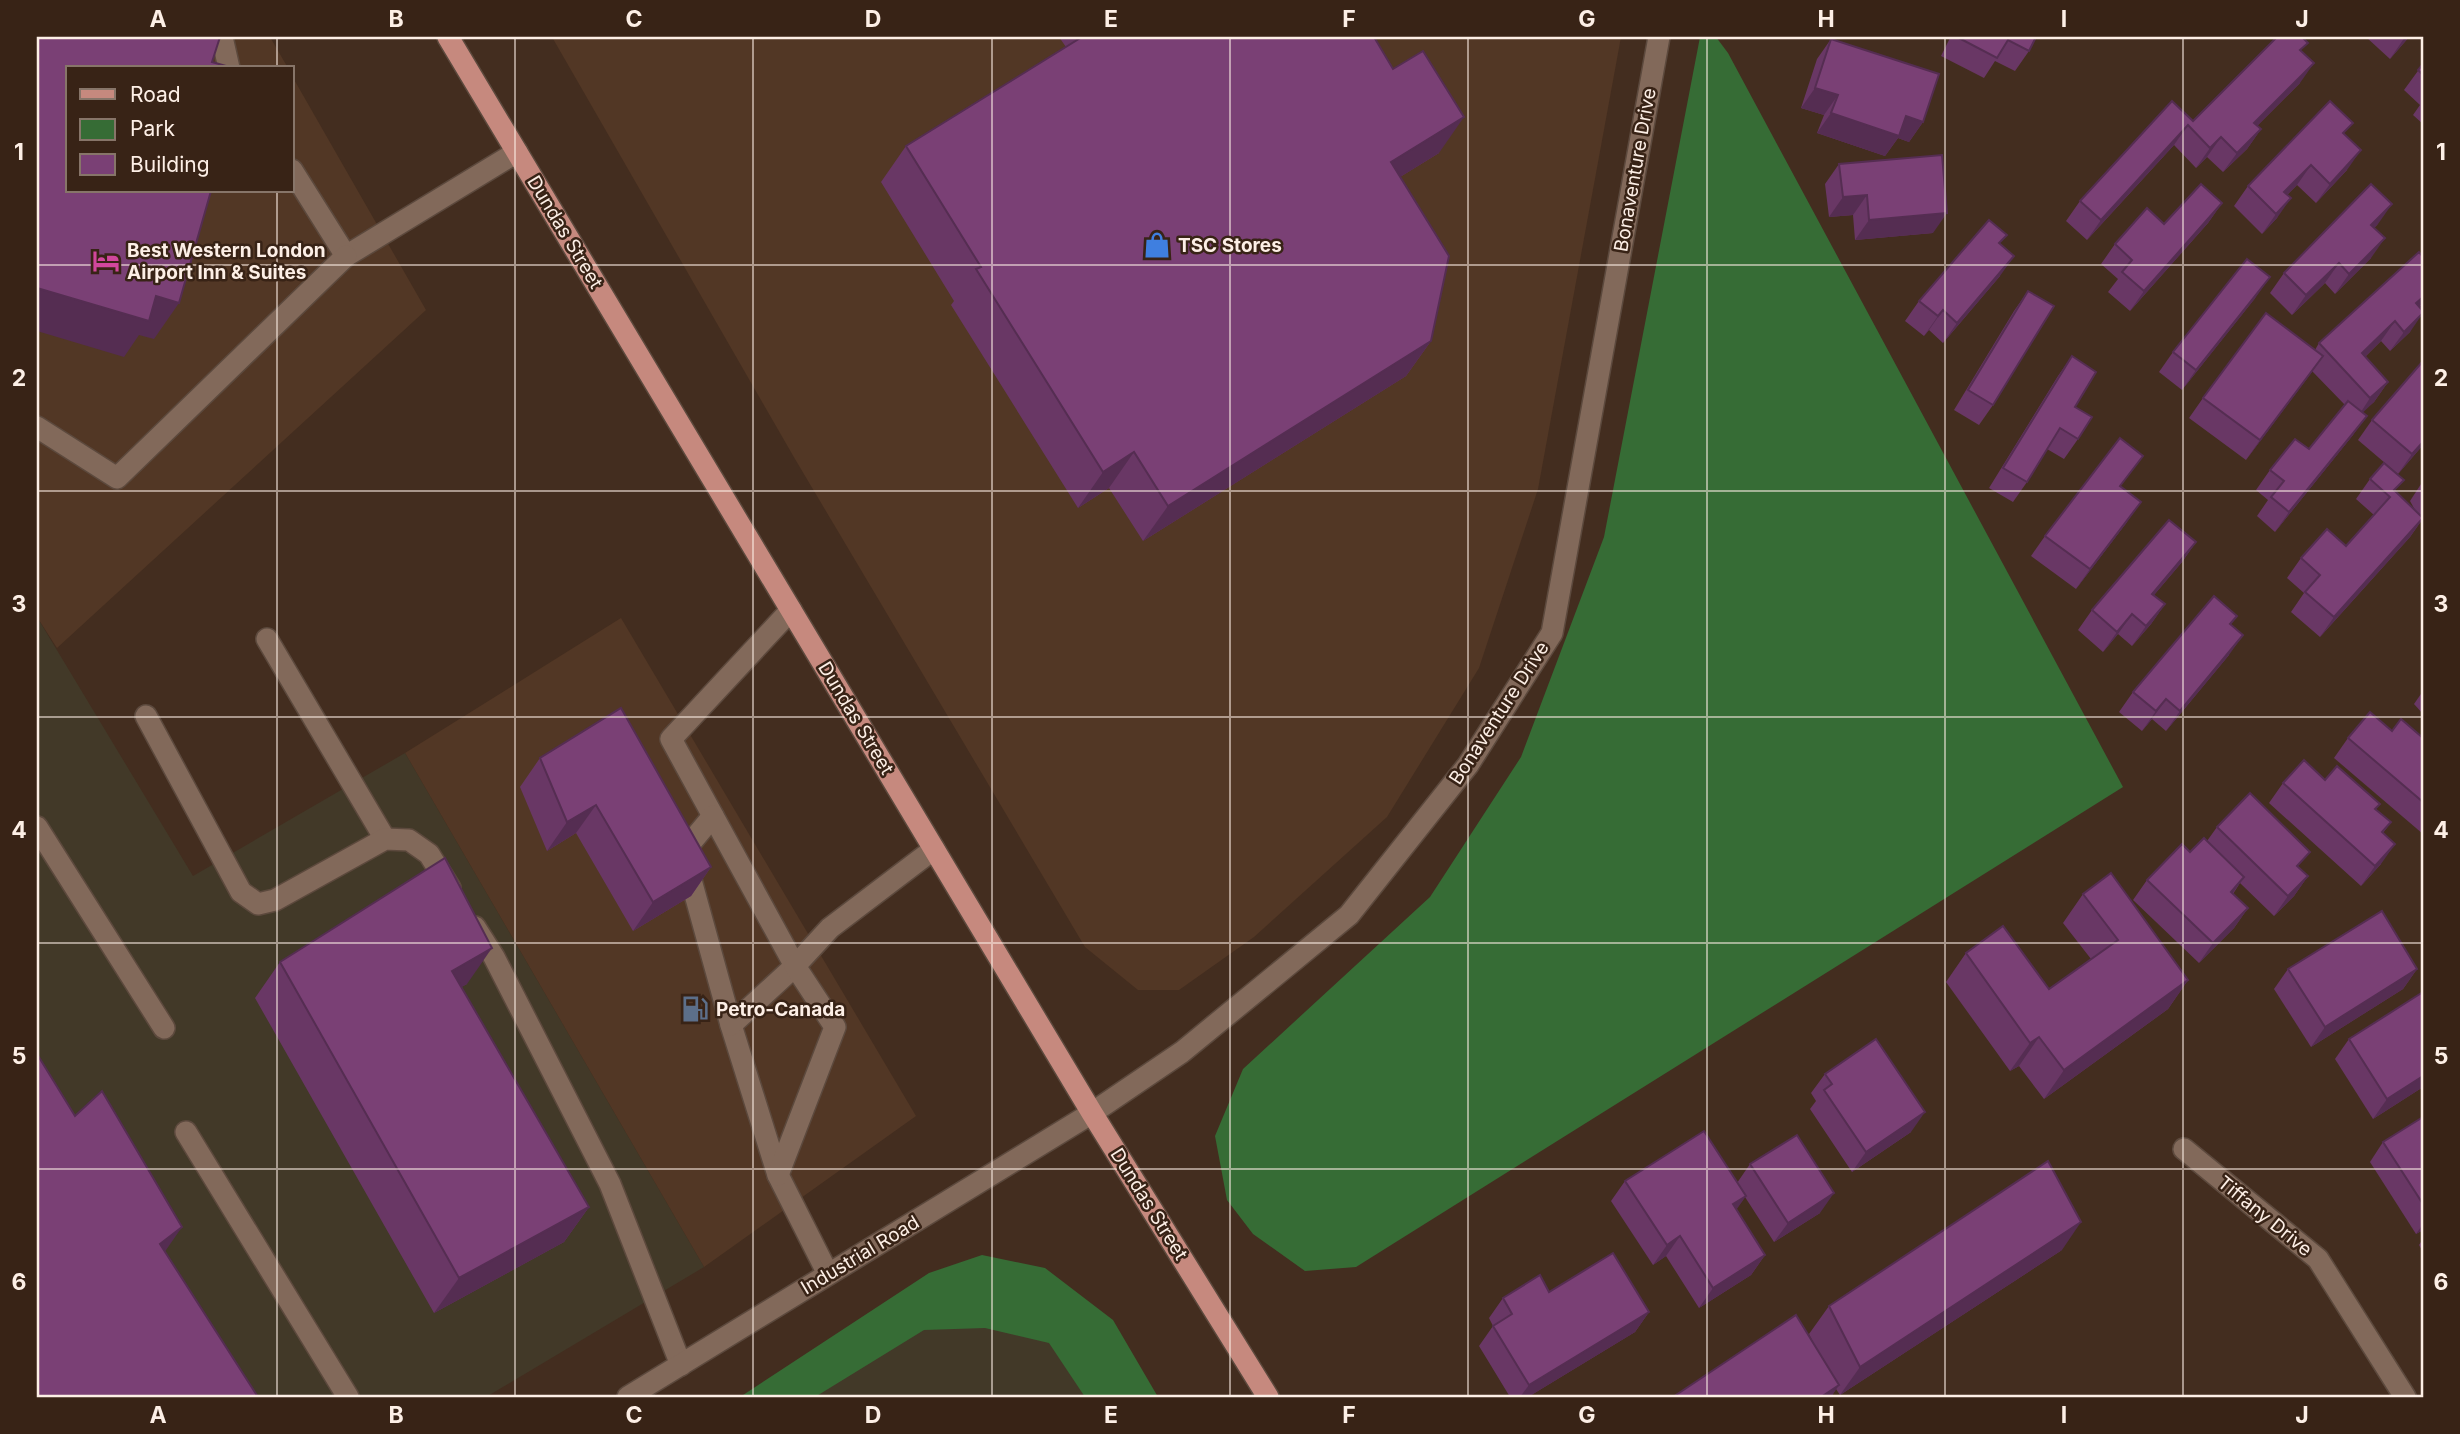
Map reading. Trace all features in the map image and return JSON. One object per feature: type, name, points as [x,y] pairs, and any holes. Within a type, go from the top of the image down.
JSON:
[{"type":"main road","name":"Dundas Street","points":[[448,37],[1092,1113],[1268,1397]]},
{"type":"street","points":[[220,66],[222,37]]},
{"type":"street","name":"Bonaventure Drive","points":[[1092,1113],[1182,1052],[1349,915],[1468,765],[1552,633],[1659,37]]},
{"type":"street","points":[[37,427],[117,478],[346,256],[517,152]]},
{"type":"street","points":[[294,173],[346,256]]},
{"type":"street","points":[[778,1175],[835,1027],[794,966],[671,738],[791,610]]},
{"type":"street","points":[[267,639],[385,839]]},
{"type":"street","points":[[146,716],[241,892],[258,904],[275,900],[385,839],[409,841],[429,854],[494,957],[610,1184],[681,1365]]},
{"type":"street","points":[[713,817],[688,846],[691,880],[731,1025],[778,1175],[828,1275]]},
{"type":"street","points":[[37,827],[164,1028]]},
{"type":"street","points":[[731,1025],[830,928],[934,849]]},
{"type":"street","name":"Industrial Road","points":[[628,1397],[1092,1113]]},
{"type":"street","points":[[186,1132],[348,1397]]},
{"type":"street","name":"Tiffany Drive","points":[[2184,1149],[2318,1259],[2405,1397]]},
{"type":"shaded area","points":[[37,37],[270,37],[287,66],[66,66],[66,192],[294,192],[294,79],[426,310],[57,648],[37,617]]},
{"type":"shaded area","points":[[552,37],[1621,37],[1538,489],[1479,668],[1387,817],[1254,937],[1179,990],[1138,990],[1085,947],[795,459]]},
{"type":"shaded area","points":[[37,617],[193,876],[405,753],[704,1267],[486,1397],[37,1397]]},
{"type":"shaded area","points":[[621,618],[916,1116],[704,1267],[405,753]]},
{"type":"shaded area","points":[[949,1295],[1057,1321],[1103,1397],[776,1397]]},
{"type":"green space","points":[[1700,37],[1716,37],[1728,53],[2123,787],[1356,1267],[1305,1271],[1253,1234],[1227,1200],[1215,1136],[1243,1069],[1430,897],[1521,757],[1604,537]]},
{"type":"green space","points":[[982,1255],[1045,1268],[1113,1320],[1158,1397],[1085,1397],[1049,1343],[985,1328],[924,1330],[815,1397],[740,1397],[929,1273]]},
{"type":"building","name":"Best Western London Airport Inn & Suites","points":[[37,37],[220,37],[212,62],[226,66],[66,66],[66,192],[211,192],[179,303],[156,296],[149,321],[37,288]]},
{"type":"building","name":"TSC Stores","points":[[1082,37],[1374,37],[1393,69],[1423,51],[1464,117],[1391,162],[1449,256],[1431,341],[1168,506],[1134,452],[1103,472],[976,269],[981,267],[906,146]]},
{"type":"building","points":[[1957,37],[2036,37],[2029,51],[2008,40],[1997,58]]},
{"type":"building","points":[[2277,37],[2302,37],[2308,43],[2300,50],[2314,63],[2254,123],[2261,129],[2237,153],[2221,137],[2210,148],[2188,125],[2101,220],[2080,201],[2172,101],[2193,121]]},
{"type":"building","points":[[1831,39],[1939,74],[1923,122],[1906,116],[1899,136],[1831,113],[1838,95],[1815,88]]},
{"type":"building","points":[[2330,101],[2353,123],[2343,133],[2361,150],[2330,184],[2311,165],[2284,192],[2291,198],[2276,214],[2248,186]]},
{"type":"building","points":[[1942,155],[1947,213],[1869,220],[1867,195],[1843,197],[1839,164]]},
{"type":"building","points":[[2201,184],[2222,203],[2144,291],[2122,272],[2132,260],[2115,244],[2147,208],[2164,224]]},
{"type":"building","points":[[2371,184],[2392,204],[2371,225],[2385,238],[2349,274],[2339,263],[2306,295],[2284,273]]},
{"type":"building","points":[[1989,220],[2007,235],[1999,243],[2014,256],[1957,323],[1943,310],[1938,316],[1919,301]]},
{"type":"building","points":[[2419,252],[2423,257],[2423,297],[2416,303],[2423,313],[2404,332],[2395,321],[2362,353],[2388,382],[2370,398],[2319,343]]},
{"type":"building","points":[[2247,259],[2270,277],[2196,370],[2173,352]]},
{"type":"building","points":[[2028,291],[2054,306],[1993,405],[1968,390]]},
{"type":"building","points":[[2266,313],[2323,356],[2260,440],[2203,398]]},
{"type":"building","points":[[2072,356],[2096,372],[2075,407],[2092,417],[2078,439],[2060,428],[2027,482],[2003,468]]},
{"type":"building","points":[[2423,361],[2423,442],[2412,454],[2372,420]]},
{"type":"building","points":[[2348,401],[2367,416],[2289,512],[2271,497],[2284,481],[2270,470],[2295,439],[2309,449]]},
{"type":"building","points":[[2120,438],[2143,456],[2120,486],[2141,502],[2090,569],[2045,536]]},
{"type":"building","points":[[2384,463],[2404,480],[2394,490],[2423,518],[2334,617],[2305,592],[2320,575],[2301,558],[2327,529],[2346,546],[2390,497],[2370,479]]},
{"type":"building","points":[[2169,520],[2196,542],[2152,594],[2165,604],[2146,626],[2132,614],[2117,632],[2092,610]]},
{"type":"building","points":[[2214,596],[2237,616],[2230,624],[2243,635],[2180,711],[2166,699],[2156,711],[2133,692]]},
{"type":"building","points":[[621,708],[711,867],[653,902],[596,805],[567,822],[540,758]]},
{"type":"building","points":[[2370,712],[2392,731],[2401,719],[2423,738],[2423,802],[2348,738]]},
{"type":"building","points":[[2304,760],[2325,780],[2337,766],[2380,804],[2375,809],[2391,822],[2382,832],[2395,844],[2375,866],[2283,783]]},
{"type":"building","points":[[2250,793],[2310,852],[2297,866],[2308,876],[2288,896],[2217,827]]},
{"type":"building","points":[[2204,838],[2244,877],[2231,892],[2248,908],[2213,943],[2147,880],[2182,844],[2190,852]]},
{"type":"building","points":[[445,858],[492,948],[452,971],[589,1207],[459,1278],[280,962]]},
{"type":"building","points":[[2111,873],[2188,980],[2064,1070],[2039,1037],[2030,1043],[1966,953],[2003,926],[2049,989],[2118,940],[2083,894]]},
{"type":"building","points":[[2382,911],[2417,969],[2325,1027],[2288,969]]},
{"type":"building","points":[[2423,992],[2423,1076],[2387,1099],[2349,1039]]},
{"type":"building","points":[[1876,1039],[1925,1112],[1866,1152],[1824,1090],[1832,1084],[1825,1074]]},
{"type":"building","points":[[37,1054],[75,1116],[102,1091],[182,1227],[160,1244],[258,1397],[37,1397]]},
{"type":"building","points":[[2423,1117],[2423,1204],[2383,1142]]},
{"type":"building","points":[[1704,1131],[1746,1196],[1733,1204],[1765,1255],[1713,1288],[1680,1236],[1667,1245],[1625,1181]]},
{"type":"building","points":[[1797,1135],[1834,1193],[1788,1223],[1750,1164]]},
{"type":"building","points":[[2048,1161],[2081,1222],[1860,1367],[1829,1306]]},
{"type":"building","points":[[1613,1253],[1649,1312],[1529,1385],[1493,1326],[1512,1314],[1503,1298],[1540,1275],[1549,1292]]},
{"type":"building","points":[[1796,1315],[1839,1385],[1821,1397],[1673,1397]]},
{"type":"place","name":"TSC Stores","points":[[1157,245]]},
{"type":"place","name":"Best Western London Airport Inn & Suites","points":[[106,261]]},
{"type":"place","name":"Petro-Canada","points":[[695,1009]]}]
